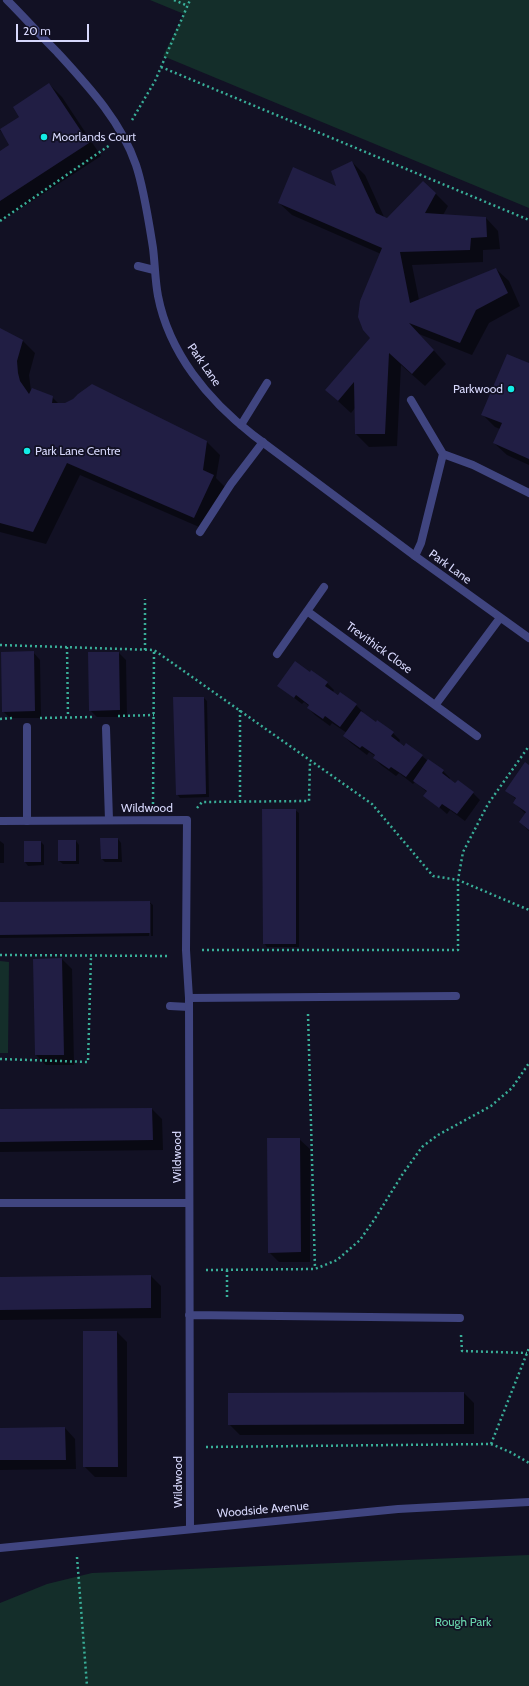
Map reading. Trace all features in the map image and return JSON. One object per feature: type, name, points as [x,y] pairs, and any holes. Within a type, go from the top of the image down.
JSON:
[{"type":"street","name":"Park Lane","points":[[7,0],[90,87],[118,126],[136,165],[153,248],[154,270],[158,296],[165,324],[181,357],[208,394],[231,418],[241,426],[415,556],[529,638]]},
{"type":"street","points":[[138,266],[154,270]]},
{"type":"street","points":[[241,426],[267,383]]},
{"type":"street","points":[[411,400],[443,454],[473,465],[529,493]]},
{"type":"street","points":[[200,532],[231,484],[263,442]]},
{"type":"street","points":[[415,556],[422,543],[443,454]]},
{"type":"street","points":[[277,654],[324,587]]},
{"type":"street","name":"Trevithick Close","points":[[307,611],[436,704],[477,736]]},
{"type":"street","points":[[436,704],[500,618]]},
{"type":"street","points":[[27,727],[27,821]]},
{"type":"street","points":[[106,728],[109,820]]},
{"type":"street","name":"Wildwood","points":[[0,821],[187,820],[186,950],[189,998],[190,1528]]},
{"type":"street","points":[[189,998],[456,996]]},
{"type":"street","points":[[170,1006],[189,1007]]},
{"type":"street","points":[[0,1203],[189,1203]]},
{"type":"street","points":[[190,1315],[460,1318]]},
{"type":"street","name":"Woodside Avenue","points":[[0,1548],[190,1528],[398,1509],[529,1502]]},
{"type":"path","points":[[174,0],[188,6]]},
{"type":"path","points":[[161,67],[529,220]]},
{"type":"path","points":[[145,598],[145,650]]},
{"type":"path","points":[[0,645],[154,650],[372,804],[433,876],[458,880],[529,910]]},
{"type":"path","points":[[67,647],[68,717]]},
{"type":"path","points":[[153,820],[154,650]]},
{"type":"path","points":[[240,710],[240,802]]},
{"type":"path","points":[[114,716],[154,716]]},
{"type":"path","points":[[34,718],[98,717]]},
{"type":"path","points":[[0,719],[20,718]]},
{"type":"path","points":[[197,950],[458,950],[458,880],[463,852],[488,804],[529,746]]},
{"type":"path","points":[[187,820],[202,802],[309,801],[310,760]]},
{"type":"path","points":[[0,955],[170,956],[174,952]]},
{"type":"path","points":[[0,1060],[88,1062],[91,956]]},
{"type":"path","points":[[307,997],[315,1269]]},
{"type":"path","points":[[190,1270],[315,1269],[337,1260],[360,1240],[422,1147],[438,1135],[491,1106],[512,1088],[529,1063]]},
{"type":"path","points":[[227,1270],[228,1315]]},
{"type":"path","points":[[460,1318],[462,1351],[527,1353]]},
{"type":"path","points":[[491,1444],[529,1348]]},
{"type":"path","points":[[190,1447],[491,1444],[510,1452],[529,1463]]},
{"type":"path","points":[[75,1540],[87,1686]]},
{"type":"green space","points":[[150,0],[529,0],[529,208],[163,56],[184,14]]},
{"type":"green space","points":[[0,961],[9,962],[8,1053],[0,1053]]},
{"type":"green space","name":"Rough Park","points":[[529,1555],[529,1686],[0,1686],[0,1603],[47,1584],[92,1573]]},
{"type":"building","name":"Moorlands Court","points":[[49,83],[89,143],[0,201],[0,151],[9,145],[0,129],[19,117],[13,107]]},
{"type":"building","points":[[352,161],[376,213],[387,218],[423,181],[436,193],[425,213],[486,217],[487,237],[471,238],[470,250],[400,252],[410,303],[496,268],[508,293],[476,310],[460,343],[409,323],[434,350],[412,374],[389,353],[385,434],[355,434],[354,382],[338,401],[325,390],[370,338],[363,330],[358,317],[360,301],[382,248],[278,203],[293,167],[336,186],[331,171]]},
{"type":"building","points":[[0,328],[23,340],[17,361],[18,373],[20,381],[29,394],[32,388],[53,396],[52,403],[65,403],[73,399],[92,384],[207,441],[203,470],[214,475],[194,518],[67,463],[33,532],[0,523]]},
{"type":"building","name":"Parkwood","points":[[507,354],[529,363],[529,459],[493,443],[502,423],[481,415]]},
{"type":"building","points":[[34,651],[35,711],[2,712],[1,652]]},
{"type":"building","points":[[88,652],[119,652],[120,710],[89,711]]},
{"type":"building","points":[[295,661],[310,672],[311,670],[328,682],[325,686],[338,695],[340,692],[357,704],[340,727],[325,716],[323,719],[307,708],[309,705],[296,695],[294,698],[277,686]]},
{"type":"building","points":[[173,697],[204,697],[206,794],[176,795]]},
{"type":"building","points":[[361,711],[376,722],[377,720],[394,732],[391,736],[404,746],[406,743],[423,755],[406,777],[391,767],[389,769],[373,758],[375,755],[362,746],[360,748],[343,736]]},
{"type":"building","points":[[428,759],[444,770],[442,773],[455,783],[458,780],[474,792],[457,814],[442,804],[439,808],[423,796],[427,791],[413,781]]},
{"type":"building","points":[[525,762],[529,765],[529,830],[519,822],[526,812],[513,803],[516,798],[505,791]]},
{"type":"building","points":[[262,809],[296,809],[296,944],[263,944]]},
{"type":"building","points":[[100,838],[118,838],[118,859],[101,859]]},
{"type":"building","points":[[58,840],[76,840],[76,861],[58,861]]},
{"type":"building","points":[[24,841],[41,841],[41,862],[24,862]]},
{"type":"building","points":[[150,901],[150,933],[0,935],[0,902]]},
{"type":"building","points":[[62,958],[64,1055],[35,1055],[33,959]]},
{"type":"building","points":[[152,1108],[153,1140],[0,1142],[0,1109]]},
{"type":"building","points":[[267,1138],[300,1138],[301,1252],[268,1253]]},
{"type":"building","points":[[151,1275],[151,1308],[0,1310],[0,1277]]},
{"type":"building","points":[[83,1331],[117,1331],[118,1467],[83,1467]]},
{"type":"building","points":[[464,1392],[464,1424],[228,1425],[228,1393]]},
{"type":"building","points":[[65,1427],[66,1460],[0,1460],[0,1428]]},
{"type":"place","name":"Moorlands Court","points":[[44,137]]},
{"type":"place","name":"Parkwood","points":[[511,389]]},
{"type":"place","name":"Park Lane Centre","points":[[27,451]]}]
